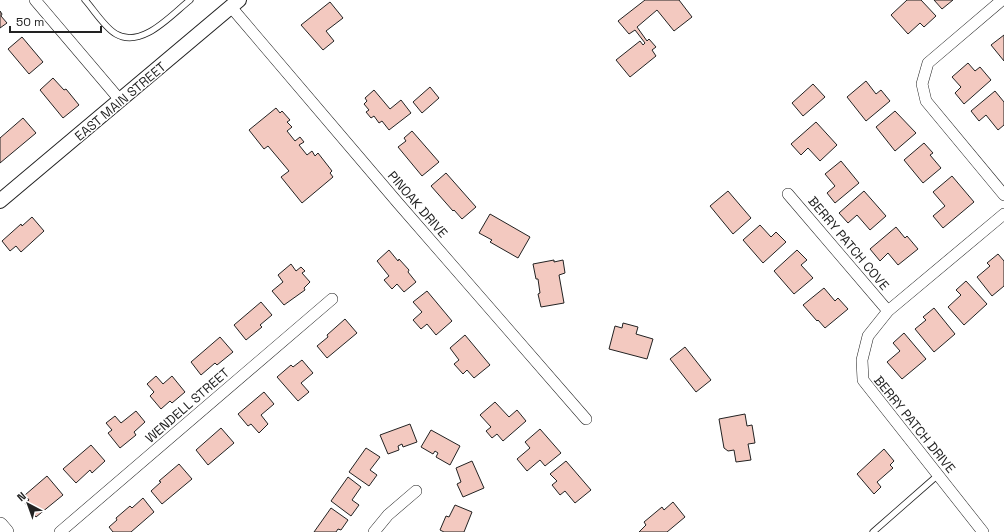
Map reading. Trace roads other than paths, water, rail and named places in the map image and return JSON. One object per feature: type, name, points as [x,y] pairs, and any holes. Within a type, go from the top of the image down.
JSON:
[{"type":"main road","points":[[0,525],[6,532]]},
{"type":"street","points":[[1002,0],[928,63],[922,84],[926,101],[1004,194]]},
{"type":"street","points":[[38,1],[120,100]]},
{"type":"street","name":"EAST MAIN STREET","points":[[0,201],[235,3]]},
{"type":"street","name":"PINOAK DRIVE","points":[[235,3],[398,203],[586,419]]},
{"type":"street","name":"BERRY PATCH COVE","points":[[788,194],[888,311]]},
{"type":"street","name":"BERRY PATCH DRIVE","points":[[984,532],[863,380],[862,360],[868,336],[888,311],[1004,214]]},
{"type":"street","name":"WENDELL STREET","points":[[60,532],[332,299]]},
{"type":"street","points":[[374,532],[388,515],[416,490]]},
{"type":"lane","points":[[85,0],[109,28],[116,34],[125,38],[143,36],[151,32],[190,0]]},
{"type":"lane","points":[[873,532],[938,475]]}]
